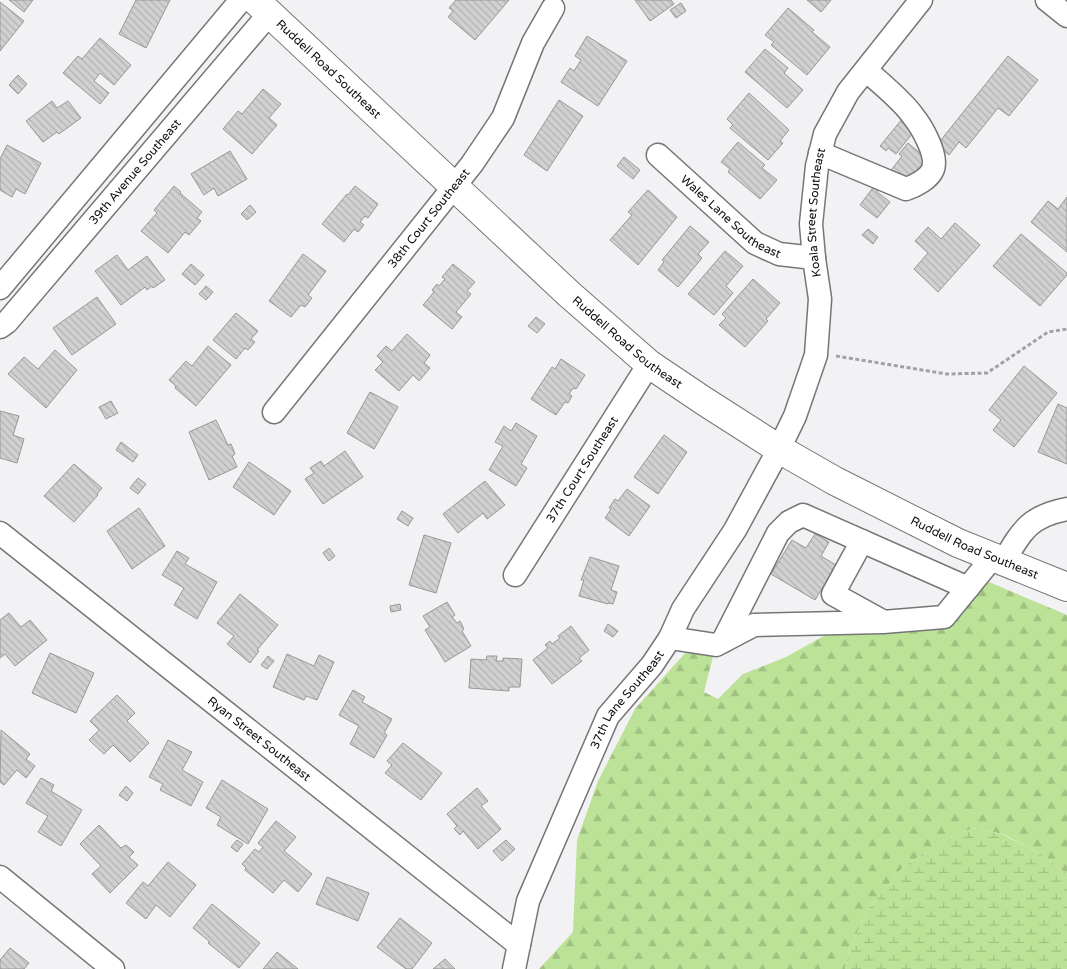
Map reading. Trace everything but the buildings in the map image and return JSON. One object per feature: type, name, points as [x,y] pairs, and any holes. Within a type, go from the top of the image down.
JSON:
[{"type":"main road","name":"Ruddell Road Southeast","points":[[256,3],[569,294],[649,364],[704,402],[779,449],[874,501],[958,543],[1067,587]]},
{"type":"street","name":"Koala Street Southeast","points":[[779,449],[795,416],[816,355],[820,299],[811,224],[817,166],[825,134],[848,92],[921,0]]},
{"type":"street","points":[[1047,0],[1067,16]]},
{"type":"street","points":[[0,288],[256,3]]},
{"type":"street","name":"39th Avenue Southeast","points":[[0,327],[14,314],[256,3]]},
{"type":"street","name":"38th Court Southeast","points":[[274,412],[472,164],[502,118],[533,43],[553,8]]},
{"type":"street","points":[[820,153],[906,189],[918,185],[932,171],[934,161],[931,148],[913,115],[866,70]]},
{"type":"street","name":"Wales Lane Southeast","points":[[658,155],[755,243],[779,254],[814,258]]},
{"type":"street","name":"37th Court Southeast","points":[[515,575],[649,364]]},
{"type":"street","name":"37th Lane Southeast","points":[[514,969],[528,901],[608,716],[652,665],[670,638],[683,609],[735,530],[779,449]]},
{"type":"street","points":[[670,638],[716,645],[754,625],[883,622],[944,617],[968,588],[999,559],[1033,520],[1058,510],[1067,509]]},
{"type":"street","points":[[723,641],[778,532],[789,522],[803,515],[968,588]]},
{"type":"street","name":"Ryan Street Southeast","points":[[0,533],[519,945]]},
{"type":"street","points":[[862,541],[832,594],[883,622]]},
{"type":"street","points":[[0,877],[113,969]]},
{"type":"path","points":[[816,355],[841,357],[947,374],[987,373],[1048,332],[1067,330]]},
{"type":"green space","points":[[977,577],[1067,615],[1067,874],[1044,856],[1003,834],[974,828],[948,838],[904,866],[868,909],[850,948],[845,969],[539,969],[573,932],[577,840],[598,781],[635,709],[695,642],[716,645],[704,692],[718,699],[743,674],[786,657],[847,623],[944,617]]},
{"type":"green space","points":[[974,828],[1002,834],[1044,856],[1067,874],[1067,969],[845,969],[850,948],[868,909],[904,866],[948,838]]}]
